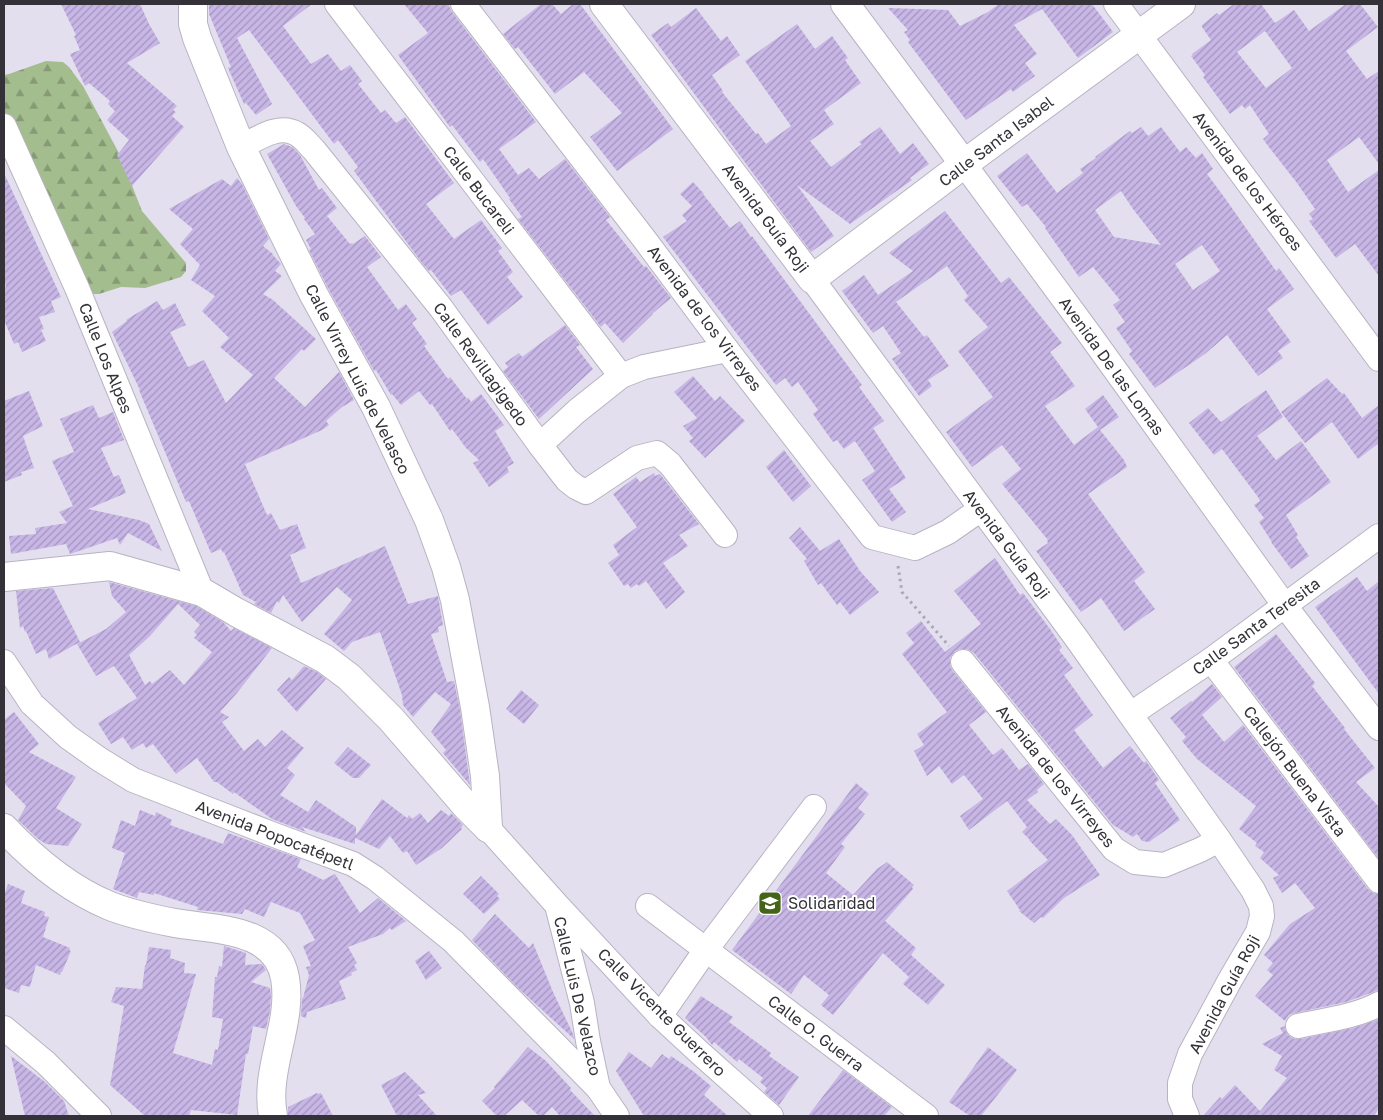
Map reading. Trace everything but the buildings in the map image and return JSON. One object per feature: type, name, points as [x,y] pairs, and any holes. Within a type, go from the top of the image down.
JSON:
[{"type":"street","name":"Calle Virrey Luis de Velasco","points":[[193,4],[193,24],[197,38],[241,148],[314,295],[376,407],[429,520],[446,567],[455,600],[475,707],[485,776],[488,828]]},
{"type":"street","name":"Calle Bucareli","points":[[337,4],[621,376]]},
{"type":"street","name":"Avenida de los Virreyes","points":[[464,4],[872,537],[915,548],[948,532],[981,510]]},
{"type":"street","name":"Avenida Guía Roji","points":[[604,4],[812,279],[1077,639],[1253,890],[1262,916],[1258,932],[1190,1054],[1180,1083],[1180,1099],[1188,1116]]},
{"type":"street","name":"Avenida De las Lomas","points":[[845,4],[1090,335],[1284,606],[1379,728]]},
{"type":"street","name":"Avenida de los Héroes","points":[[1116,4],[1379,359]]},
{"type":"street","name":"Calle Santa Isabel","points":[[812,279],[1181,4]]},
{"type":"street","name":"Calle Los Alpes","points":[[4,126],[77,288],[202,592]]},
{"type":"street","name":"Calle Revillagigedo","points":[[241,148],[269,133],[278,130],[289,130],[298,134],[314,150],[441,308],[567,480],[586,492],[637,458],[657,453],[670,464],[725,536]]},
{"type":"street","points":[[540,444],[621,376],[644,367],[728,350]]},
{"type":"street","name":"Calle Santa Teresita","points":[[1131,714],[1211,660],[1379,536]]},
{"type":"street","points":[[4,575],[110,566],[202,592],[325,659],[349,677],[391,719],[467,807],[557,905]]},
{"type":"street","name":"Callejón Buena Vista","points":[[1211,660],[1379,881]]},
{"type":"street","name":"Avenida Popocatépetl","points":[[4,662],[32,704],[99,760],[133,780],[353,864],[375,878],[452,941],[598,1088],[617,1116]]},
{"type":"street","name":"Avenida de los Virreyes","points":[[963,662],[1114,849],[1135,862],[1164,865],[1219,840]]},
{"type":"street","points":[[660,1016],[705,950],[814,807]]},
{"type":"street","points":[[4,828],[55,875],[110,906],[175,923],[235,932],[253,937],[270,950],[280,963],[285,977],[286,998],[284,1022],[273,1080],[272,1116]]},
{"type":"street","name":"Calle Luis De Velazco","points":[[557,905],[582,1003],[598,1088]]},
{"type":"street","name":"Calle Vicente Guerrero","points":[[557,905],[660,1016],[771,1116]]},
{"type":"street","name":"Calle O. Guerra","points":[[648,906],[926,1116]]},
{"type":"street","points":[[1298,1026],[1355,1014],[1379,1004]]},
{"type":"street","points":[[4,1028],[46,1063],[99,1116]]},
{"type":"path","points":[[895,543],[902,592],[963,662]]},
{"type":"green space","points":[[46,61],[63,62],[83,86],[120,155],[142,211],[186,263],[186,271],[181,277],[145,288],[121,287],[99,294],[92,294],[4,118],[4,75]]},
{"type":"place","name":"Solidaridad","points":[[770,903]]}]
